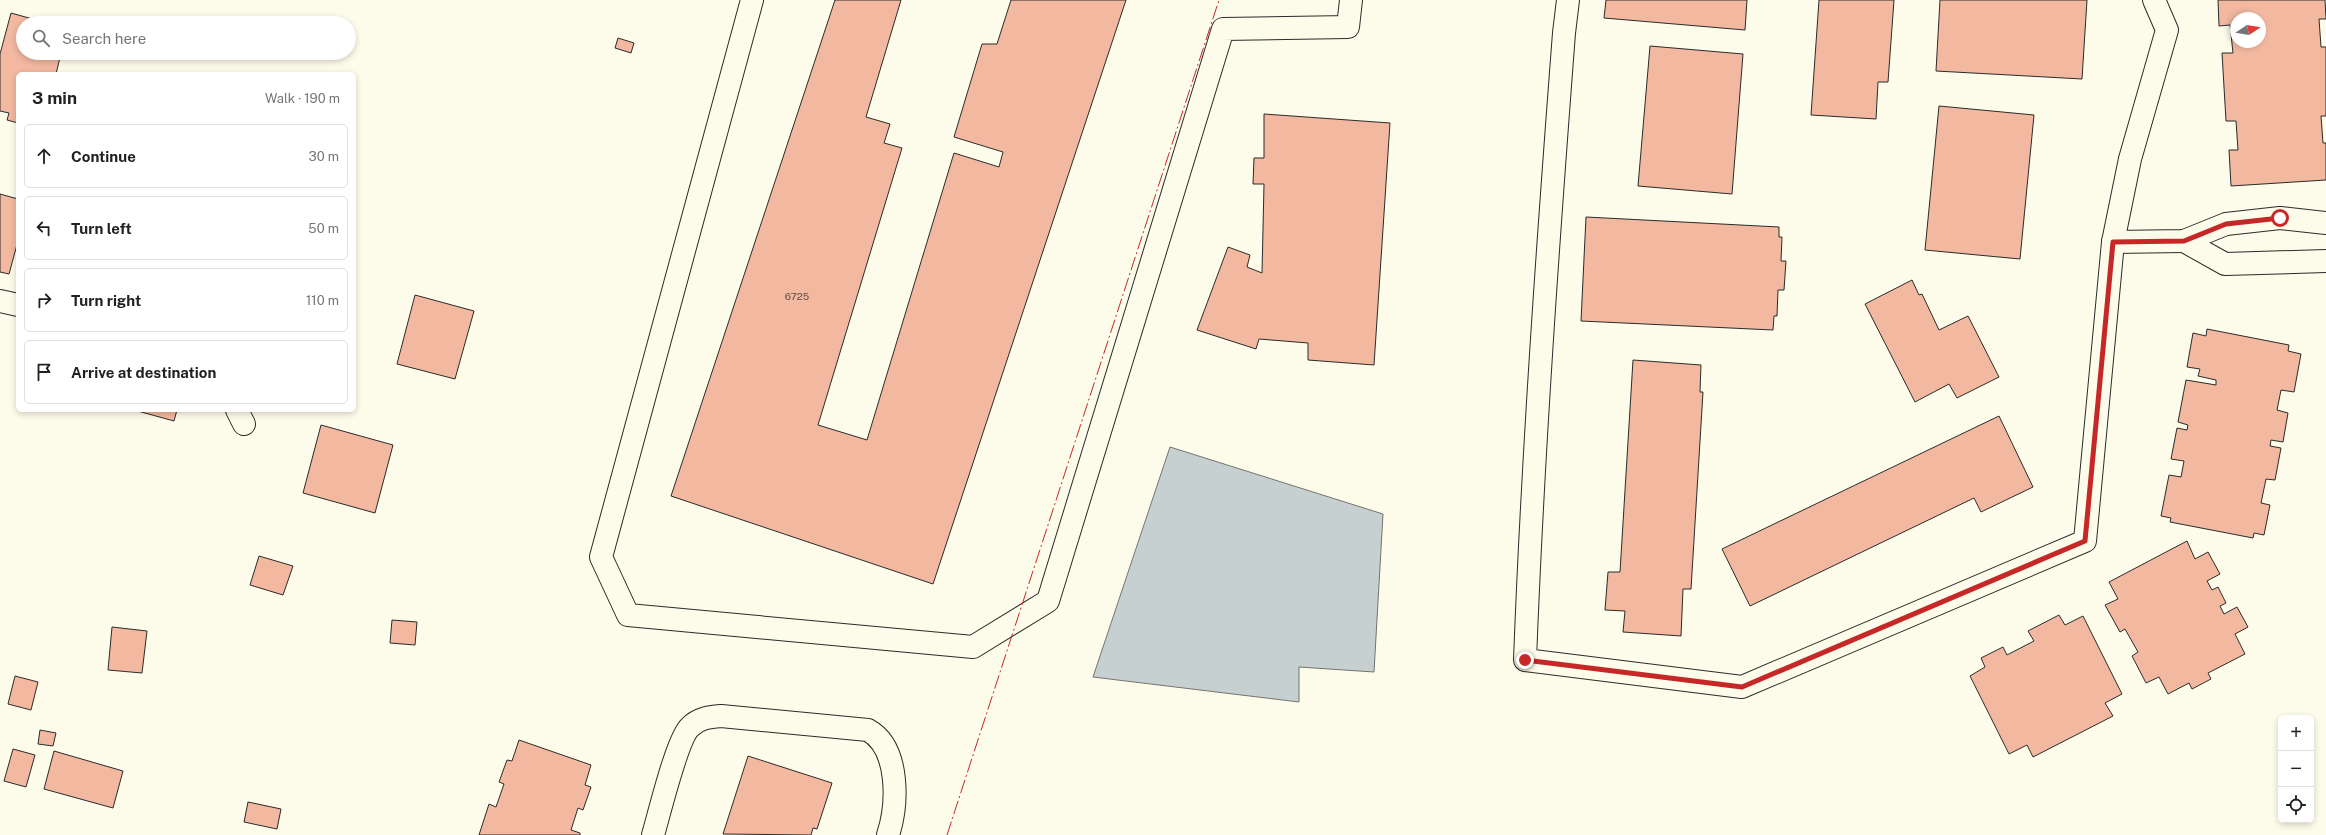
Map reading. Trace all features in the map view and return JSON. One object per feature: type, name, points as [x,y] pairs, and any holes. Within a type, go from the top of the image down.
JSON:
[{"type":"lane","points":[[752,0],[600,557],[628,615],[973,647],[1048,601],[1223,29],[1348,27],[1351,0]]},
{"type":"lane","points":[[1568,0],[1564,34],[1545,286],[1530,526],[1525,660],[1742,687],[2085,541],[2113,242],[2130,159],[2167,30],[2154,0]]},
{"type":"lane","points":[[2113,242],[2184,241],[2226,224],[2280,218],[2326,223]]},
{"type":"lane","points":[[2184,241],[2225,264],[2326,261]]},
{"type":"lane","points":[[0,301],[16,305]]},
{"type":"lane","points":[[653,835],[681,743],[688,728],[697,721],[706,717],[721,716],[868,730],[878,735],[887,749],[892,768],[892,821],[888,835]]},
{"type":"shaded area","points":[[1170,447],[1383,514],[1374,672],[1299,667],[1299,702],[1093,677]]},
{"type":"building","points":[[835,0],[901,0],[866,117],[890,124],[884,143],[902,148],[818,425],[867,440],[954,153],[999,167],[1003,152],[954,137],[982,44],[997,44],[1011,0],[1126,0],[933,584],[671,496]]},
{"type":"building","points":[[1606,0],[1747,0],[1745,30],[1604,18]]},
{"type":"building","points":[[1819,0],[1894,0],[1888,82],[1878,82],[1876,119],[1811,115]]},
{"type":"building","points":[[1940,0],[2087,0],[2082,79],[1936,71]]},
{"type":"building","points":[[2218,0],[2325,0],[2326,19],[2319,19],[2321,47],[2326,47],[2326,116],[2321,116],[2323,143],[2326,143],[2326,180],[2231,186],[2229,150],[2238,150],[2236,121],[2226,121],[2222,53],[2233,53],[2232,48],[2266,48],[2266,12],[2230,12],[2230,25],[2219,26]]},
{"type":"building","points":[[11,13],[22,16],[16,16],[16,60],[59,60],[56,72],[16,72],[16,122],[7,120],[9,113],[0,111],[0,54]]},
{"type":"building","points":[[618,38],[634,43],[631,53],[615,48]]},
{"type":"building","points":[[1650,46],[1743,54],[1732,194],[1638,186]]},
{"type":"building","points":[[1939,106],[2034,115],[2020,259],[1925,250]]},
{"type":"building","points":[[1264,114],[1390,123],[1374,365],[1308,360],[1308,343],[1259,339],[1256,349],[1197,330],[1228,247],[1250,255],[1247,267],[1262,273],[1264,184],[1253,184],[1254,158],[1264,158]]},
{"type":"building","points":[[0,194],[16,198],[16,248],[9,274],[0,272]]},
{"type":"building","points":[[1586,217],[1779,227],[1779,237],[1782,237],[1781,261],[1786,261],[1784,290],[1778,290],[1777,316],[1774,316],[1773,330],[1581,321]]},
{"type":"building","points":[[1912,280],[1919,295],[1922,294],[1939,330],[1968,316],[1999,377],[1957,398],[1949,384],[1915,402],[1865,304]]},
{"type":"building","points":[[415,295],[474,311],[455,379],[397,364]]},
{"type":"building","points":[[2207,329],[2289,345],[2288,351],[2301,354],[2294,392],[2281,390],[2277,410],[2288,413],[2283,442],[2271,440],[2270,446],[2281,448],[2275,480],[2266,479],[2261,503],[2270,505],[2264,535],[2254,533],[2253,538],[2170,522],[2171,518],[2161,516],[2169,475],[2181,477],[2184,461],[2171,459],[2177,428],[2187,430],[2188,425],[2178,422],[2186,380],[2216,385],[2216,380],[2198,376],[2200,369],[2187,367],[2193,333],[2206,336]]},
{"type":"building","points":[[1633,360],[1701,365],[1700,392],[1703,392],[1691,589],[1683,589],[1681,636],[1623,632],[1625,611],[1605,610],[1608,572],[1620,572]]},
{"type":"building","points":[[141,412],[176,412],[174,421]]},
{"type":"building","points":[[1999,416],[2033,487],[1981,512],[1974,498],[1750,606],[1722,549]]},
{"type":"building","points":[[321,425],[393,445],[375,513],[303,493]]},
{"type":"building","points":[[2187,541],[2195,559],[2208,552],[2220,574],[2207,581],[2212,590],[2218,587],[2226,603],[2220,606],[2224,614],[2237,607],[2248,627],[2235,634],[2245,654],[2208,673],[2211,679],[2192,689],[2189,683],[2168,694],[2159,677],[2146,683],[2132,656],[2138,652],[2125,629],[2120,632],[2105,605],[2118,599],[2109,582]]},
{"type":"building","points":[[259,556],[293,566],[283,595],[250,585]]},
{"type":"building","points":[[2059,615],[2065,625],[2083,616],[2122,694],[2105,703],[2113,716],[2033,757],[2027,745],[2009,754],[1970,676],[1985,667],[1981,658],[2003,647],[2007,655],[2034,641],[2028,631]]},
{"type":"building","points":[[392,620],[417,622],[415,645],[390,643]]},
{"type":"building","points":[[112,627],[147,631],[142,673],[108,670]]},
{"type":"building","points":[[15,676],[38,682],[31,710],[8,704]]},
{"type":"building","points":[[40,730],[56,733],[53,746],[38,744]]},
{"type":"building","points":[[519,740],[591,765],[585,785],[591,787],[583,810],[578,808],[571,830],[580,833],[580,835],[479,835],[489,804],[496,807],[504,784],[499,782],[507,760],[512,761]]},
{"type":"building","points":[[13,749],[35,755],[26,787],[4,781]]},
{"type":"building","points":[[54,751],[123,771],[113,808],[44,789]]},
{"type":"building","points":[[748,756],[832,783],[817,829],[813,828],[811,835],[723,834]]},
{"type":"building","points":[[248,802],[281,809],[277,829],[244,822]]},
{"type":"power","points":[[947,835],[1219,0]]},
{"type":"route","points":[[1525,660],[1742,687],[2085,541],[2113,242],[2184,241],[2226,224],[2280,218]]}]
